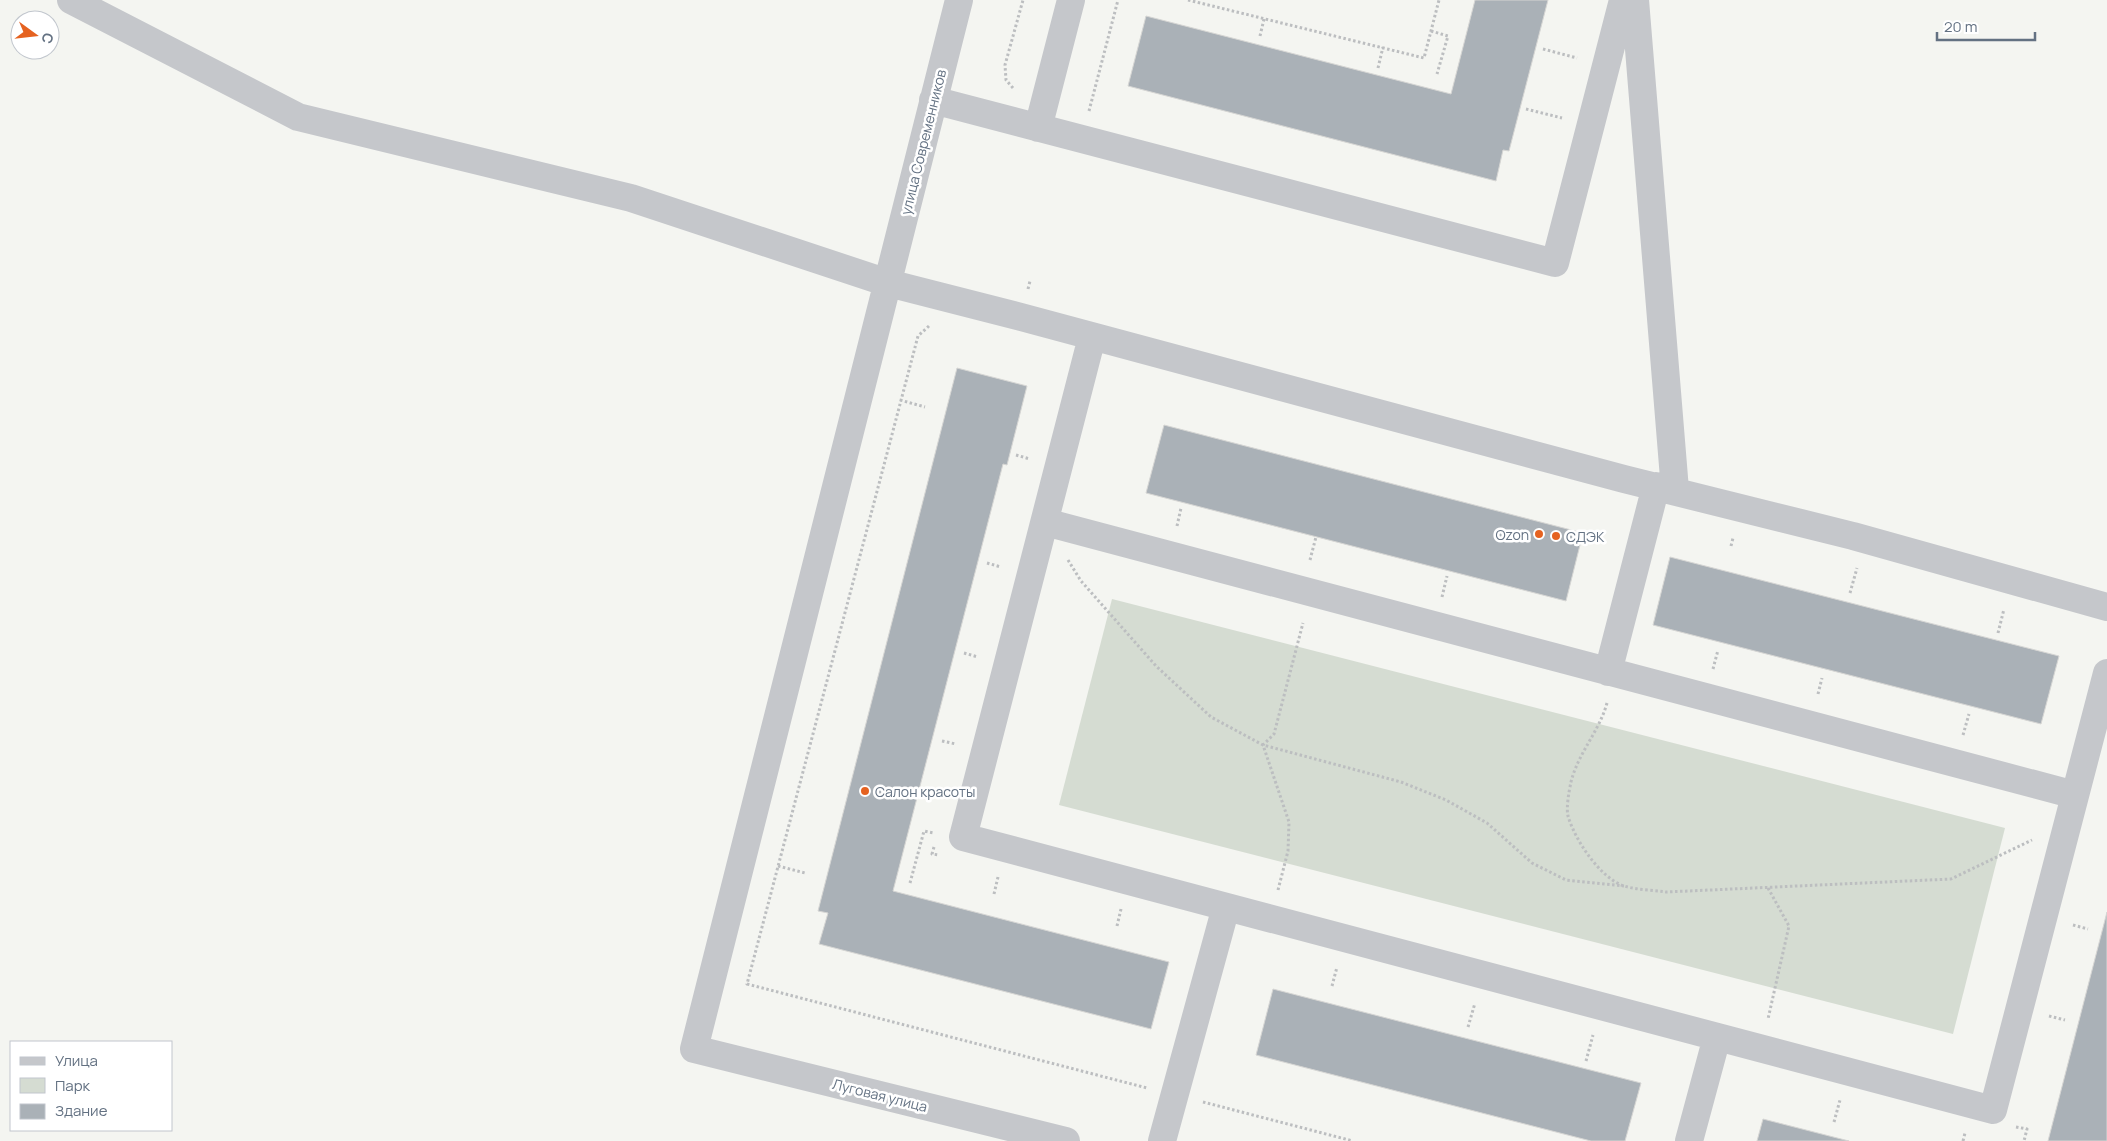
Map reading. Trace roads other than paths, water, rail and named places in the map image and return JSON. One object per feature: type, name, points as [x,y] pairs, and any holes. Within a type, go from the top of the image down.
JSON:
[{"type":"street","points":[[71,0],[298,117],[632,198],[888,283],[1666,488],[2107,607]]},
{"type":"street","name":"улица Современников","points":[[694,1049],[959,0]]},
{"type":"street","points":[[1038,128],[1071,0]]},
{"type":"street","points":[[933,100],[1555,263],[1623,0]]},
{"type":"street","points":[[1611,672],[1666,488],[1635,0]]},
{"type":"street","points":[[1092,337],[963,837],[1993,1110],[2107,673]]},
{"type":"street","points":[[1045,522],[2075,795]]},
{"type":"street","points":[[1162,1141],[1226,907]]},
{"type":"street","points":[[1689,1141],[1717,1037]]},
{"type":"street","name":"Луговая улица","points":[[694,1049],[1066,1141]]},
{"type":"place","name":"Ozon","points":[[1539,534]]},
{"type":"place","name":"СДЭК","points":[[1556,536]]},
{"type":"place","name":"Салон красоты","points":[[865,791]]}]
